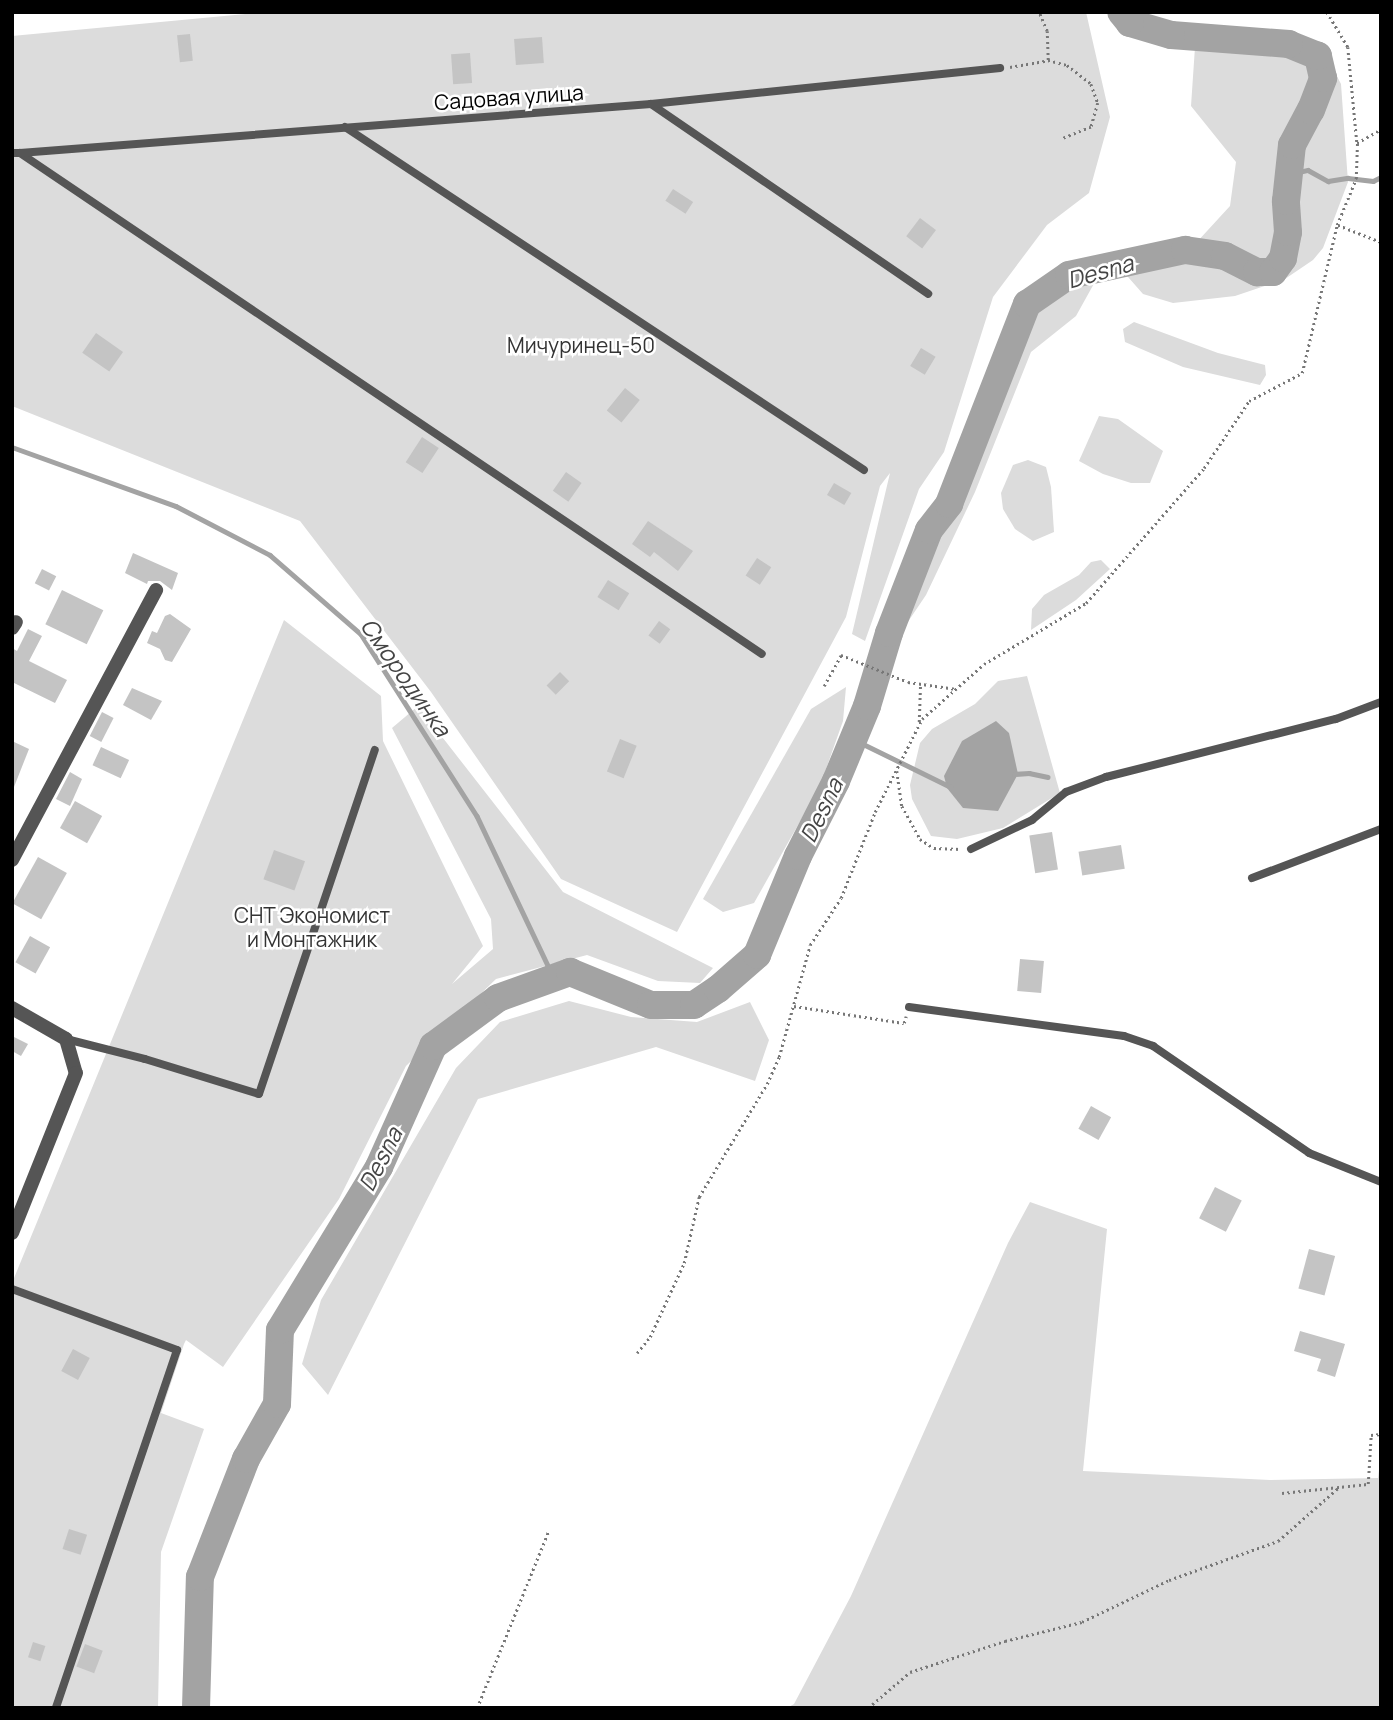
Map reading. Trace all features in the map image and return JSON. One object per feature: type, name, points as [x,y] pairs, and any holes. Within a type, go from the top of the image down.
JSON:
[{"type":"street","points":[[12,860],[156,590]]},
{"type":"street","points":[[12,1008],[66,1039],[76,1073],[12,1233]]},
{"type":"lane","name":"Садовая улица","points":[[16,153],[651,104],[1000,68]]},
{"type":"lane","points":[[651,104],[928,294]]},
{"type":"lane","points":[[345,127],[864,470]]},
{"type":"lane","points":[[16,153],[762,654]]},
{"type":"lane","points":[[971,849],[1032,820],[1066,792],[1106,777],[1336,719],[1381,702]]},
{"type":"lane","points":[[66,1039],[145,1059],[259,1094],[375,750]]},
{"type":"lane","points":[[1252,878],[1381,829]]},
{"type":"lane","points":[[909,1007],[1124,1036],[1143,1043],[1309,1153],[1381,1182]]},
{"type":"lane","points":[[12,1289],[177,1350],[56,1708]]},
{"type":"path","points":[[1039,12],[1046,31],[1048,60]]},
{"type":"path","points":[[637,1353],[650,1337],[684,1263],[699,1197],[767,1084],[794,1006],[810,945],[841,898],[874,812],[919,725],[984,664],[1086,603],[1204,468],[1249,401],[1303,373],[1338,225],[1356,178],[1357,143],[1348,47],[1327,12]]},
{"type":"path","points":[[1000,68],[1048,60],[1067,65],[1091,84],[1098,103],[1091,127],[1062,139]]},
{"type":"path","points":[[1357,143],[1381,129]]},
{"type":"path","points":[[1338,225],[1381,243]]},
{"type":"path","points":[[824,686],[841,654],[908,682],[956,690]]},
{"type":"path","points":[[919,725],[920,685]]},
{"type":"path","points":[[897,768],[902,806],[920,839],[934,848],[971,849]]},
{"type":"path","points":[[794,1006],[904,1023],[909,1007]]},
{"type":"path","points":[[1282,1493],[1368,1484],[1371,1435],[1381,1434]]},
{"type":"path","points":[[868,1708],[910,1672],[1005,1641],[1082,1622],[1169,1580],[1278,1541],[1339,1487]]},
{"type":"path","points":[[477,1708],[548,1532]]},
{"type":"green space","name":"Мичуринец-50","points":[[266,12],[1086,12],[1110,117],[1089,193],[1047,225],[993,297],[944,452],[919,489],[865,641],[852,634],[890,473],[880,486],[846,617],[677,932],[561,879],[431,692],[300,521],[12,406],[12,36]]},
{"type":"green space","points":[[1195,47],[1287,50],[1330,63],[1341,84],[1348,182],[1323,248],[1313,260],[1285,279],[1235,296],[1173,303],[1143,294],[1121,269],[1185,255],[1230,206],[1236,162],[1191,106]]},
{"type":"green space","points":[[1086,276],[1096,280],[1076,316],[1031,352],[975,492],[926,595],[899,635],[881,637],[896,598],[954,505],[1030,306],[1068,280]]},
{"type":"green space","points":[[1134,322],[1218,353],[1265,365],[1266,375],[1260,385],[1183,367],[1125,342],[1123,329]]},
{"type":"green space","points":[[1099,416],[1118,419],[1163,451],[1150,483],[1131,483],[1103,474],[1079,461]]},
{"type":"green space","points":[[1028,460],[1046,467],[1051,487],[1054,532],[1033,541],[1015,529],[1003,509],[1001,493],[1013,465]]},
{"type":"green space","points":[[1101,560],[1110,569],[1076,600],[1031,630],[1032,609],[1044,595],[1079,575],[1091,562]]},
{"type":"green space","name":"СНТ Экономист и Монтажник","points":[[284,620],[381,696],[383,741],[483,946],[452,984],[493,949],[491,919],[392,728],[418,706],[563,892],[713,968],[700,983],[658,981],[587,955],[496,979],[406,1066],[339,1199],[223,1367],[186,1340],[184,1344],[161,1413],[204,1429],[161,1552],[158,1708],[12,1708],[12,1283]]},
{"type":"green space","points":[[1027,676],[1060,793],[1003,828],[957,839],[931,836],[912,799],[910,785],[920,743],[932,729],[975,704],[998,681]]},
{"type":"green space","points":[[846,687],[843,721],[820,786],[754,903],[723,912],[703,899],[811,709]]},
{"type":"green space","points":[[569,1001],[631,1017],[697,1022],[750,1002],[769,1040],[755,1081],[656,1047],[478,1099],[328,1395],[302,1364],[321,1300],[456,1068],[500,1022]]},
{"type":"green space","points":[[1030,1202],[1107,1229],[1083,1471],[1270,1480],[1378,1478],[1381,1452],[1381,1708],[787,1708],[794,1704],[851,1596],[1008,1243]]},
{"type":"shaded area","points":[[996,721],[1009,733],[1018,774],[998,811],[963,808],[947,788],[944,776],[962,741]]},
{"type":"building","points":[[190,34],[193,61],[180,62],[177,35]]},
{"type":"building","points":[[542,37],[544,63],[516,65],[514,39]]},
{"type":"building","points":[[470,53],[472,83],[453,84],[451,54]]},
{"type":"building","points":[[673,189],[693,202],[686,214],[665,201]]},
{"type":"building","points":[[920,218],[936,230],[922,248],[906,236]]},
{"type":"building","points":[[96,333],[123,352],[109,372],[82,353]]},
{"type":"building","points":[[921,348],[936,357],[925,375],[910,366]]},
{"type":"building","points":[[625,388],[640,400],[622,422],[607,411]]},
{"type":"building","points":[[422,437],[439,448],[422,473],[406,462]]},
{"type":"building","points":[[566,472],[582,483],[568,502],[553,491]]},
{"type":"building","points":[[834,483],[851,493],[844,505],[827,495]]},
{"type":"building","points":[[648,521],[693,551],[678,571],[654,552],[650,557],[632,544]]},
{"type":"building","points":[[133,553],[178,573],[172,590],[160,581],[148,581],[147,584],[125,573]]},
{"type":"building","points":[[757,558],[771,567],[760,585],[746,576]]},
{"type":"building","points":[[42,569],[56,576],[49,591],[35,583]]},
{"type":"building","points":[[608,580],[629,593],[619,610],[597,597]]},
{"type":"building","points":[[62,590],[103,610],[87,644],[45,624]]},
{"type":"building","points":[[170,614],[191,629],[172,662],[165,660],[160,649],[147,643],[152,631],[157,633],[165,616]]},
{"type":"building","points":[[659,621],[670,629],[660,644],[648,636]]},
{"type":"building","points":[[28,629],[42,636],[29,661],[67,680],[55,703],[12,682],[12,648],[17,651]]},
{"type":"building","points":[[560,672],[569,681],[556,695],[547,685]]},
{"type":"building","points":[[132,688],[162,701],[151,720],[123,705]]},
{"type":"building","points":[[102,712],[114,718],[101,742],[90,736]]},
{"type":"building","points":[[620,739],[637,746],[624,778],[607,771]]},
{"type":"building","points":[[12,741],[29,749],[12,792]]},
{"type":"building","points":[[101,747],[129,760],[121,778],[93,765]]},
{"type":"building","points":[[70,772],[82,779],[70,806],[56,799]]},
{"type":"building","points":[[75,801],[102,816],[87,843],[60,828]]},
{"type":"building","points":[[1052,832],[1058,870],[1035,873],[1029,836]]},
{"type":"building","points":[[1121,845],[1125,869],[1082,875],[1079,852]]},
{"type":"building","points":[[274,850],[305,861],[294,890],[263,879]]},
{"type":"building","points":[[38,857],[67,873],[41,919],[12,903]]},
{"type":"building","points":[[30,936],[50,947],[36,973],[15,962]]},
{"type":"building","points":[[1020,959],[1044,961],[1041,993],[1017,991]]},
{"type":"building","points":[[12,1036],[28,1044],[21,1056],[12,1051]]},
{"type":"building","points":[[1091,1106],[1111,1117],[1099,1140],[1078,1129]]},
{"type":"building","points":[[1215,1187],[1242,1201],[1226,1232],[1199,1218]]},
{"type":"building","points":[[1309,1249],[1335,1256],[1324,1296],[1298,1289]]},
{"type":"building","points":[[1300,1331],[1345,1344],[1335,1377],[1317,1371],[1321,1359],[1294,1351]]},
{"type":"building","points":[[73,1349],[90,1358],[78,1380],[61,1371]]},
{"type":"building","points":[[69,1529],[87,1535],[81,1555],[63,1549]]},
{"type":"building","points":[[33,1642],[45,1646],[40,1661],[28,1657]]},
{"type":"building","points":[[85,1644],[103,1651],[94,1673],[76,1666]]},
{"type":"waterway","name":"Desna","points":[[196,1708],[200,1577],[246,1459],[277,1404],[280,1330],[379,1167],[433,1046],[498,998],[570,972],[651,1005],[694,1005],[718,989],[757,955],[798,856],[836,781],[867,706],[889,633],[929,530],[949,504],[1027,304],[1069,275],[1185,250],[1225,256],[1257,272],[1273,272],[1283,258],[1288,232],[1286,201],[1292,145],[1311,110],[1323,78],[1318,56],[1289,44],[1171,35],[1130,23],[1121,12]]},
{"type":"waterway","points":[[1290,174],[1308,170],[1328,181],[1348,178],[1373,181],[1381,177]]},
{"type":"waterway","name":"Смородинка","points":[[12,447],[176,506],[270,555],[361,634],[477,816],[554,978]]},
{"type":"waterway","points":[[853,739],[951,787]]},
{"type":"waterway","points":[[1014,774],[1029,773],[1048,777]]}]
